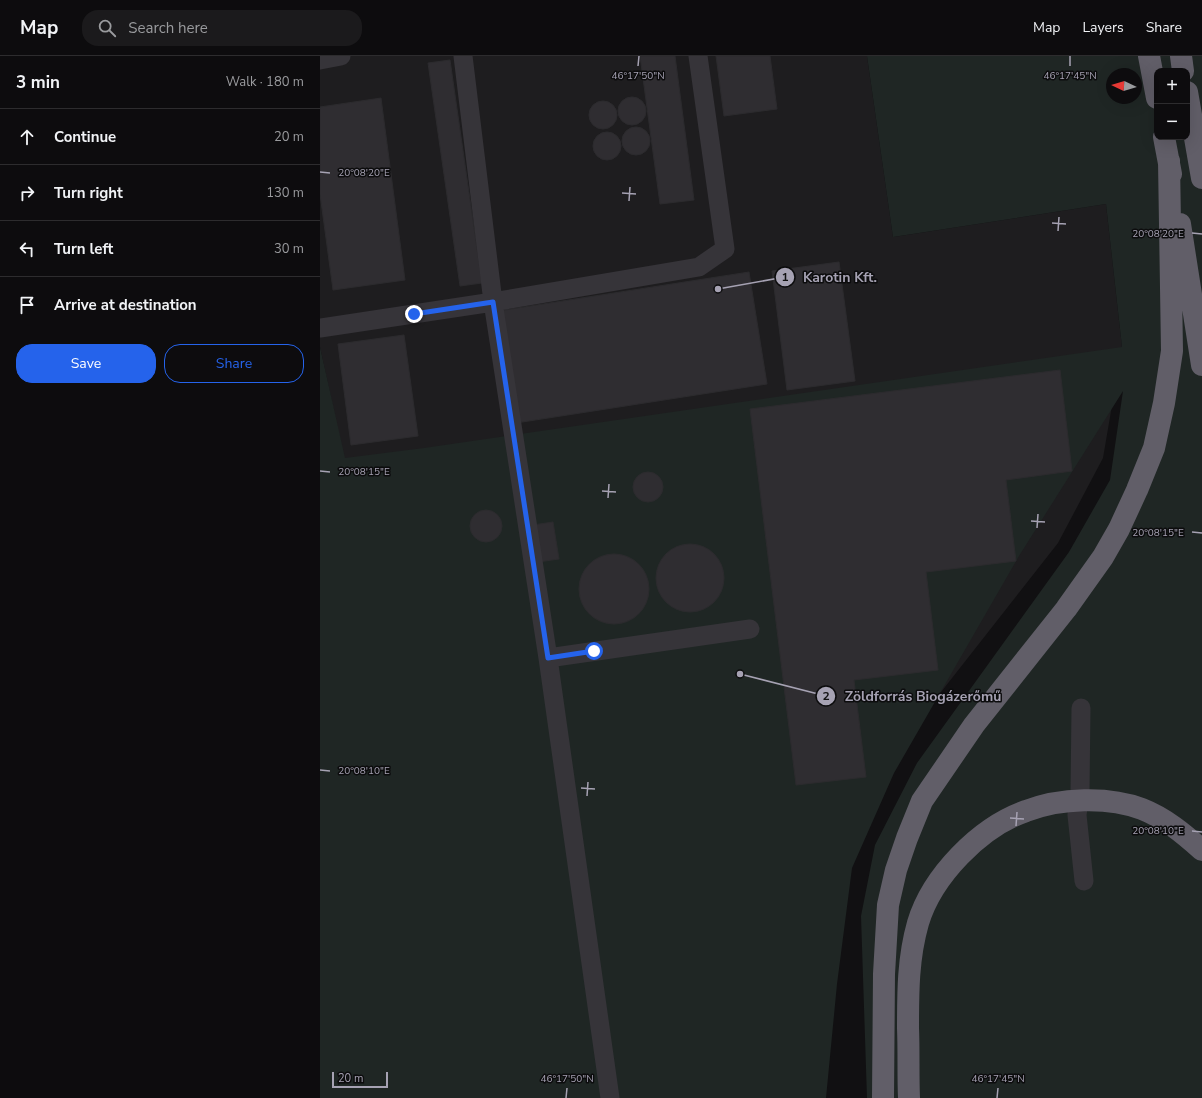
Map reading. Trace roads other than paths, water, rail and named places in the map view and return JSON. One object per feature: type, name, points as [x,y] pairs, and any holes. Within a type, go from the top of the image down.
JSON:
[{"type":"highway","points":[[1149,56],[1154,82]]},
{"type":"highway","points":[[1181,56],[1183,68]]},
{"type":"highway","points":[[1189,104],[1202,178]]},
{"type":"highway","points":[[1165,140],[1187,263],[1202,365]]},
{"type":"highway","points":[[883,1098],[884,974],[888,905],[896,870],[922,801],[974,725],[1066,608],[1103,557],[1119,529],[1154,448],[1164,403],[1172,351],[1169,161]]},
{"type":"highway","points":[[909,1098],[908,978],[910,958],[919,922],[932,891],[951,866],[989,830],[1026,811],[1051,804],[1078,801],[1106,801],[1142,809],[1170,824],[1202,850]]},
{"type":"lane","points":[[320,60],[342,56]]},
{"type":"lane","points":[[463,56],[493,302],[548,658],[610,1098]]},
{"type":"lane","points":[[320,328],[493,302],[699,267],[725,249],[698,56]]},
{"type":"lane","points":[[548,658],[750,629]]},
{"type":"lane","points":[[1081,708],[1077,815],[1084,880]]},
{"type":"place","name":"Karotin Kft.","points":[[718,289]]},
{"type":"place","name":"Zöldforrás Biogázerőmű","points":[[740,674]]}]
